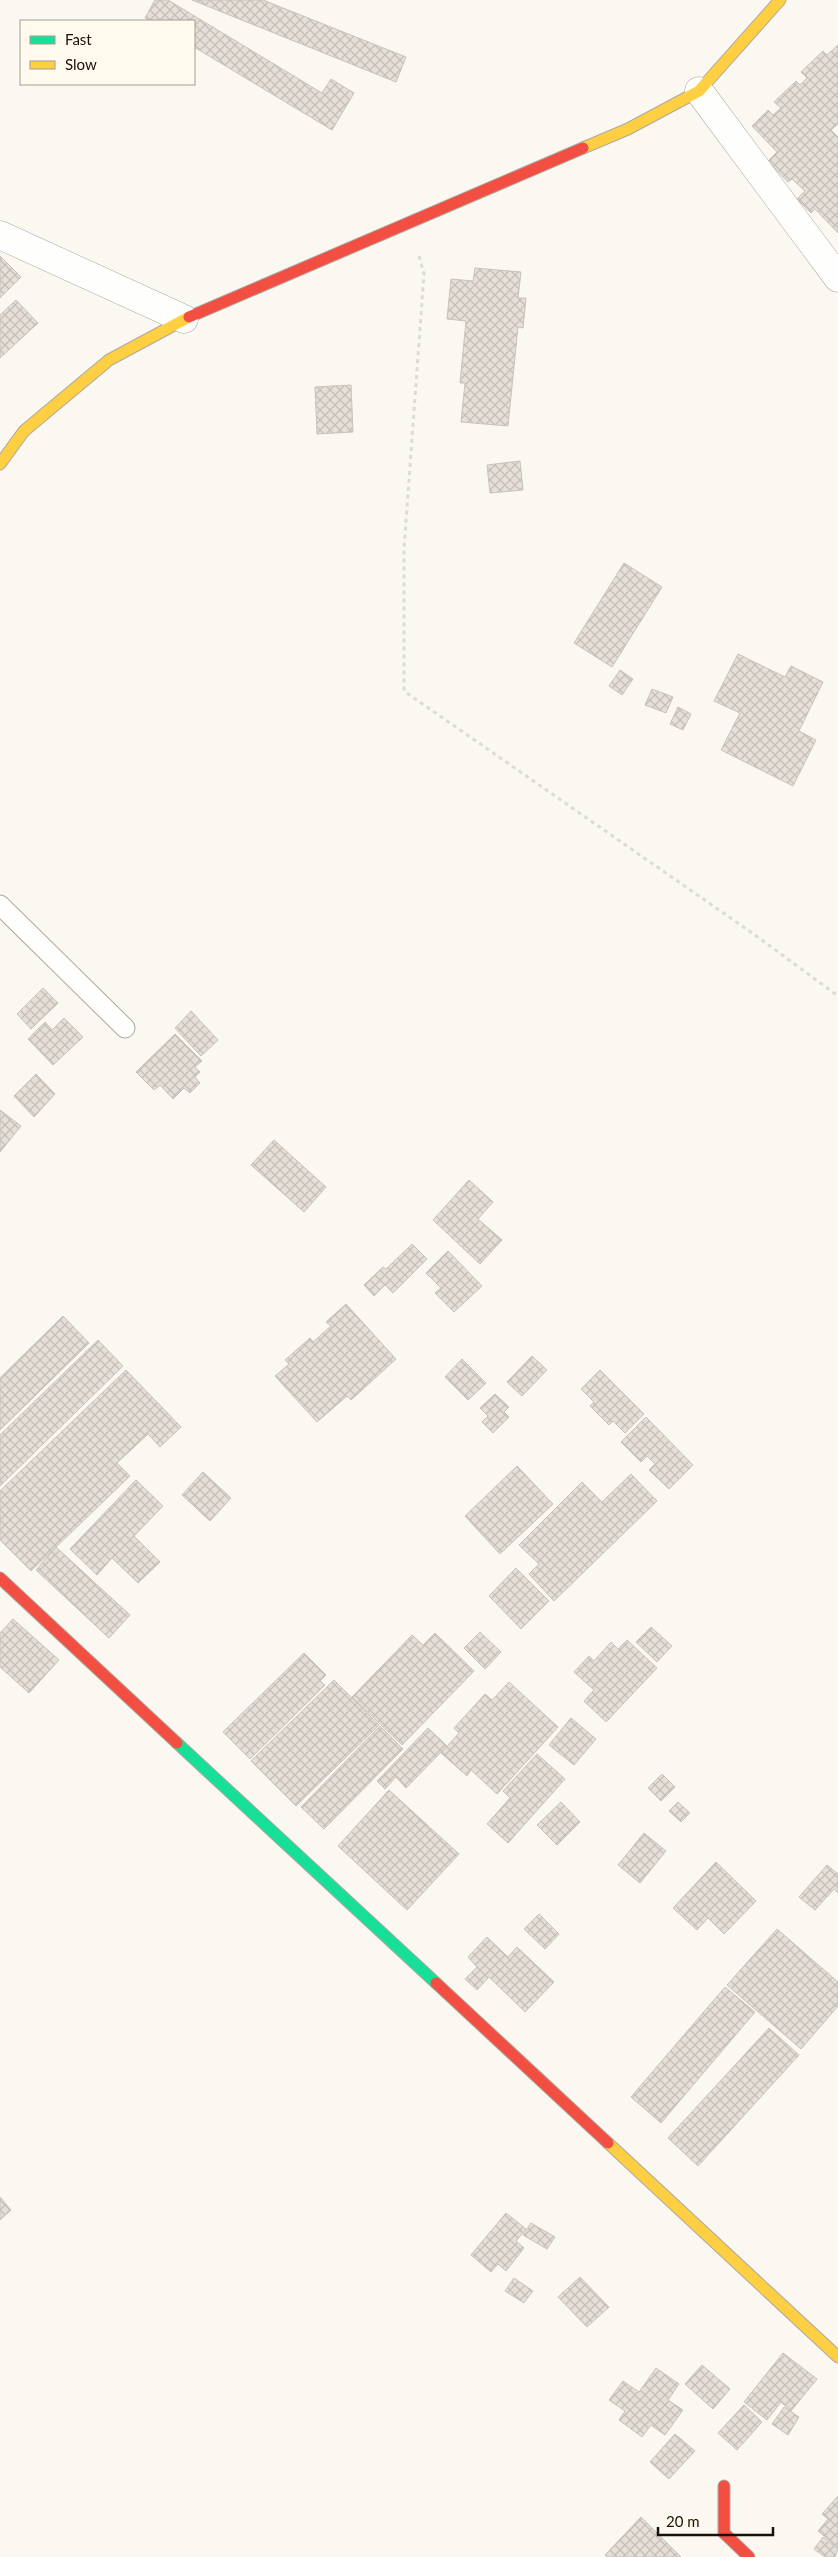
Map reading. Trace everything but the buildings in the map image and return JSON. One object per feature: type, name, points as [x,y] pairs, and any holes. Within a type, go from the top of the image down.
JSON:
[{"type":"street","points":[[0,464],[24,431],[109,360],[184,319],[628,129],[699,91],[780,0]]},
{"type":"street","points":[[699,91],[838,278]]},
{"type":"street","points":[[0,235],[184,319]]},
{"type":"street","points":[[0,1578],[838,2357]]},
{"type":"street","points":[[724,2486],[724,2533],[749,2557]]},
{"type":"lane","points":[[0,905],[124,1028]]},
{"type":"path","points":[[411,223],[424,274],[404,549],[404,691],[755,935],[838,996]]},
{"type":"traffic: fast","points":[[177,1743],[436,1983]]},
{"type":"traffic: slow","points":[[583,148],[628,129],[699,91],[780,0]]},
{"type":"traffic: slow","points":[[0,464],[24,431],[109,360],[189,317]]},
{"type":"traffic: slow","points":[[608,2143],[838,2357]]},
{"type":"traffic: jam","points":[[189,317],[583,148]]},
{"type":"traffic: jam","points":[[0,1578],[177,1743]]},
{"type":"traffic: jam","points":[[436,1983],[608,2143]]},
{"type":"traffic: jam","points":[[724,2486],[724,2533],[749,2557]]}]
